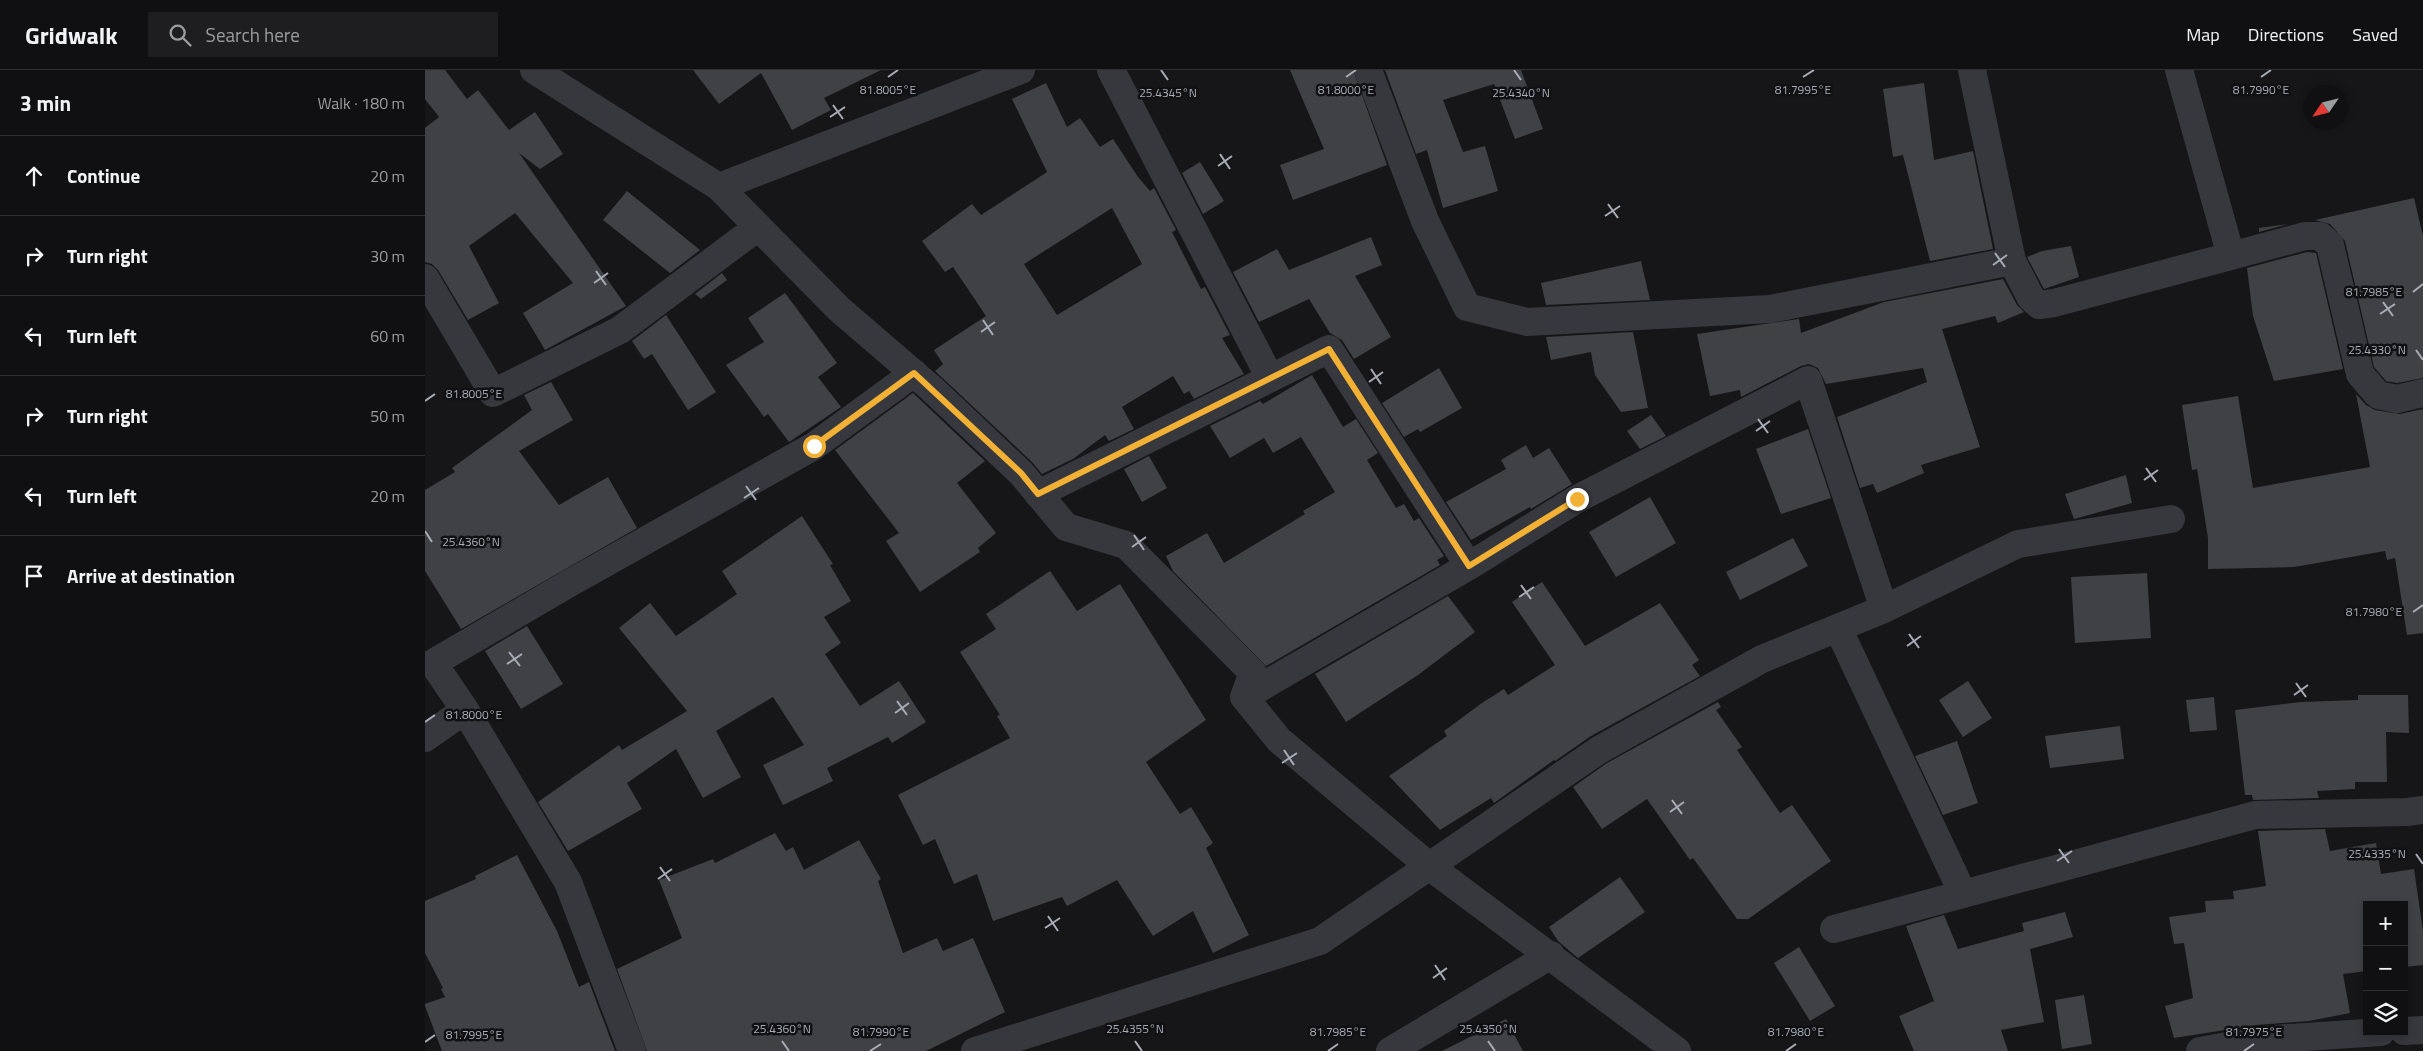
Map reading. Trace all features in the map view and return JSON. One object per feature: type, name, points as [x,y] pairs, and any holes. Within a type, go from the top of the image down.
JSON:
[{"type":"street","points":[[535,70],[719,187],[839,309],[914,373],[1021,473],[1066,527],[1126,545],[1253,673],[1244,697]]},
{"type":"street","points":[[719,187],[1021,70]]},
{"type":"street","points":[[1111,70],[1270,378]]},
{"type":"street","points":[[1368,70],[1425,220],[1467,307],[1527,322],[1770,309],[2012,261]]},
{"type":"street","points":[[1972,70],[2012,261],[2031,298],[2039,305],[2054,303],[2305,236],[2320,236],[2330,245],[2361,374],[2378,395],[2397,399],[2423,393]]},
{"type":"street","points":[[2179,70],[2231,256]]},
{"type":"street","points":[[425,278],[493,393],[620,330],[758,227]]},
{"type":"street","points":[[1038,494],[1329,349],[1469,566]]},
{"type":"street","points":[[632,1051],[568,882],[465,710],[433,663],[568,584],[814,446],[914,373]]},
{"type":"street","points":[[1244,697],[1469,566],[1577,499],[1808,380],[1884,609]]},
{"type":"street","points":[[975,1051],[1320,941],[1599,750],[1762,659],[1884,609],[2018,544],[2171,519]]},
{"type":"street","points":[[1837,628],[1963,894]]},
{"type":"street","points":[[1244,697],[1279,740],[1429,866],[1551,955],[1677,1051]]},
{"type":"street","points":[[425,738],[465,710]]},
{"type":"street","points":[[1834,929],[2255,815],[2407,812],[2423,810]]},
{"type":"street","points":[[1390,1051],[1551,955]]},
{"type":"street","points":[[2408,1031],[2423,1030]]},
{"type":"street","points":[[2200,1051],[2260,1040],[2363,1033]]},
{"type":"building","points":[[425,70],[445,70],[467,99],[478,90],[509,130],[535,112],[563,154],[540,169],[519,153],[626,306],[545,350],[523,313],[573,283],[515,213],[469,246],[499,303],[468,320],[438,270],[432,264],[425,262],[425,128],[439,117],[425,99]]},
{"type":"building","points":[[693,70],[881,70],[824,98],[831,110],[792,130],[761,73],[719,104]]},
{"type":"building","points":[[1290,70],[1353,70],[1387,165],[1293,200],[1280,165],[1324,149]]},
{"type":"building","points":[[1385,70],[1521,70],[1543,129],[1515,139],[1494,84],[1443,100],[1463,152],[1485,146],[1498,191],[1443,208],[1427,150],[1416,154]]},
{"type":"building","points":[[1046,83],[1067,127],[1080,118],[1100,147],[1113,139],[1138,177],[1150,191],[1154,188],[1176,230],[1172,232],[1201,289],[1205,287],[1230,335],[1222,338],[1244,374],[1194,399],[1189,391],[1184,394],[1173,376],[1122,407],[1134,429],[1109,441],[1105,435],[1073,459],[1042,474],[1032,462],[935,371],[943,364],[934,350],[986,316],[953,267],[945,272],[922,241],[972,204],[981,215],[1047,172],[1012,99]],"holes":[[[1112,208],[1142,264],[1057,315],[1024,264]]]},
{"type":"building","points":[[1924,83],[1934,160],[1973,151],[1993,249],[1930,261],[1903,155],[1893,157],[1883,89]]},
{"type":"building","points":[[1200,162],[1224,201],[1203,214],[1182,173]]},
{"type":"building","points":[[627,191],[700,250],[670,273],[603,220]]},
{"type":"building","points":[[2414,198],[2423,236],[2423,378],[2397,383],[2386,381],[2374,367],[2345,241],[2330,224],[2315,220]]},
{"type":"building","points":[[2288,224],[2259,232],[2259,228]]},
{"type":"building","points":[[1371,237],[1382,265],[1355,276],[1391,337],[1354,359],[1342,340],[1330,333],[1309,299],[1259,322],[1233,272],[1277,249],[1289,270]]},
{"type":"building","points":[[2071,246],[2079,277],[2044,289],[2027,257],[2042,251]]},
{"type":"building","points":[[2307,252],[2316,253],[2343,369],[2274,381],[2253,316],[2247,268]]},
{"type":"building","points":[[1641,261],[1650,300],[1546,305],[1541,283]]},
{"type":"building","points":[[722,273],[727,280],[701,299],[695,294]]},
{"type":"building","points":[[2003,279],[2017,305],[2024,312],[1998,323],[1995,316],[1942,329],[1980,447],[1921,465],[1924,473],[1877,493],[1873,484],[1860,488],[1837,417],[1927,382],[1923,368],[1826,384],[1818,368],[1809,364],[1801,366],[1741,397],[1740,390],[1710,396],[1697,334],[1799,319],[1801,333],[1884,302]]},
{"type":"building","points":[[785,293],[837,363],[818,377],[841,407],[789,442],[768,414],[764,417],[726,365],[764,342],[748,318]]},
{"type":"building","points":[[666,315],[716,392],[688,410],[652,354],[644,359],[632,341]]},
{"type":"building","points":[[1633,332],[1648,408],[1621,412],[1595,375],[1591,352],[1551,360],[1546,337]]},
{"type":"building","points":[[1439,368],[1462,408],[1420,432],[1418,429],[1404,437],[1382,403]]},
{"type":"building","points":[[1312,375],[1343,427],[1356,419],[1378,453],[1367,460],[1396,508],[1404,504],[1414,521],[1419,518],[1444,556],[1437,560],[1440,565],[1266,666],[1173,571],[1166,556],[1207,533],[1224,563],[1305,514],[1303,511],[1335,492],[1301,437],[1273,453],[1264,438],[1230,458],[1210,426],[1260,401],[1263,404]]},
{"type":"building","points":[[551,382],[573,420],[519,451],[559,505],[608,477],[637,528],[461,629],[425,571],[425,490],[455,472],[452,468],[532,410],[524,395]]},
{"type":"building","points":[[913,393],[985,461],[957,483],[996,533],[978,548],[980,552],[920,592],[886,541],[899,533],[835,450]]},
{"type":"building","points":[[2356,394],[2366,405],[2375,410],[2400,414],[2423,409],[2423,633],[2407,635],[2395,558],[2387,560],[2385,551],[2294,567],[2208,569],[2208,538],[2197,469],[2192,470],[2182,405],[2238,396],[2253,488],[2370,467]]},
{"type":"building","points":[[1651,415],[1666,436],[1640,449],[1627,431]]},
{"type":"building","points":[[1808,429],[1831,498],[1781,514],[1756,449]]},
{"type":"building","points":[[1526,445],[1533,458],[1549,448],[1572,484],[1531,509],[1530,507],[1471,540],[1446,502],[1506,469],[1501,460]]},
{"type":"building","points":[[1149,456],[1167,488],[1142,502],[1124,469]]},
{"type":"building","points":[[2126,475],[2132,503],[2074,519],[2065,494]]},
{"type":"building","points":[[1650,497],[1676,543],[1616,577],[1589,532]]},
{"type":"building","points":[[802,516],[833,564],[830,565],[851,601],[824,617],[841,643],[825,654],[860,706],[899,681],[926,722],[892,743],[888,737],[827,768],[833,781],[783,805],[763,765],[804,745],[773,697],[716,731],[741,777],[703,798],[676,749],[627,783],[642,809],[568,851],[538,802],[619,745],[622,750],[687,711],[619,628],[650,603],[676,636],[737,594],[722,571]]},
{"type":"building","points":[[1793,538],[1808,566],[1740,600],[1726,572]]},
{"type":"building","points":[[1050,571],[1077,611],[1120,584],[1206,720],[1146,762],[1180,814],[1191,807],[1213,843],[1206,848],[1249,935],[1213,953],[1193,911],[1153,936],[1117,880],[1067,906],[1062,897],[993,921],[977,874],[954,884],[935,839],[923,845],[898,795],[1010,738],[997,716],[1000,715],[960,652],[996,629],[986,614]]},
{"type":"building","points":[[2147,573],[2151,638],[2075,643],[2071,577]]},
{"type":"building","points":[[1542,582],[1585,646],[1660,603],[1699,660],[1692,665],[1700,676],[1591,736],[1494,803],[1491,798],[1440,830],[1389,776],[1447,736],[1444,731],[1482,703],[1504,689],[1508,695],[1555,665],[1512,602]]},
{"type":"building","points":[[1448,596],[1475,632],[1418,675],[1346,722],[1315,674]]},
{"type":"building","points":[[527,626],[563,684],[521,709],[485,651]]},
{"type":"building","points":[[1968,681],[1992,718],[1963,737],[1939,700]]},
{"type":"building","points":[[2358,695],[2408,695],[2409,733],[2386,732],[2387,782],[2355,782],[2355,789],[2317,791],[2319,798],[2253,800],[2252,795],[2245,795],[2235,710],[2301,702],[2358,700]]},
{"type":"building","points":[[2214,697],[2217,730],[2190,732],[2186,700]]},
{"type":"building","points":[[1718,702],[1721,707],[1716,710],[1742,747],[1737,750],[1780,813],[1792,805],[1831,861],[1748,919],[1737,919],[1693,858],[1690,860],[1647,799],[1602,829],[1573,787],[1607,763]]},
{"type":"building","points":[[2120,726],[2124,759],[2050,768],[2045,736]]},
{"type":"building","points":[[1957,741],[1978,803],[1943,815],[1915,756]]},
{"type":"building","points":[[2325,829],[2330,851],[2376,843],[2381,874],[2414,869],[2423,931],[2423,965],[2408,967],[2408,901],[2363,901],[2363,972],[2343,974],[2350,1013],[2309,1021],[2257,1025],[2174,1038],[2165,1006],[2193,998],[2184,943],[2174,944],[2169,917],[2206,912],[2205,901],[2234,899],[2233,891],[2266,886],[2258,831]]},
{"type":"building","points":[[775,833],[786,851],[793,847],[804,870],[859,840],[881,879],[878,881],[903,953],[937,938],[943,951],[973,938],[1005,1012],[926,1051],[647,1051],[617,969],[682,938],[659,880],[713,859],[715,863]]},
{"type":"building","points":[[517,855],[557,931],[579,987],[589,982],[615,1051],[442,1051],[425,1006],[425,1004],[445,997],[441,989],[443,988],[425,953],[425,901],[476,879],[475,876]]},
{"type":"building","points":[[1620,877],[1645,912],[1578,958],[1558,941],[1549,927]]},
{"type":"building","points":[[2065,912],[2073,937],[2030,949],[2044,1022],[2001,1030],[2008,1051],[1914,1051],[1899,1016],[1934,1001],[1906,926],[1944,915],[1958,949],[2024,931],[2022,923]]},
{"type":"building","points":[[1799,947],[1835,1006],[1810,1021],[1774,963]]},
{"type":"building","points":[[2084,995],[2092,1044],[2062,1049],[2055,1000]]},
{"type":"building","points":[[1506,1019],[1523,1051],[1442,1051]]},
{"type":"route","points":[[814,446],[914,373],[1021,473],[1038,494],[1329,349],[1469,566],[1577,499]]}]
